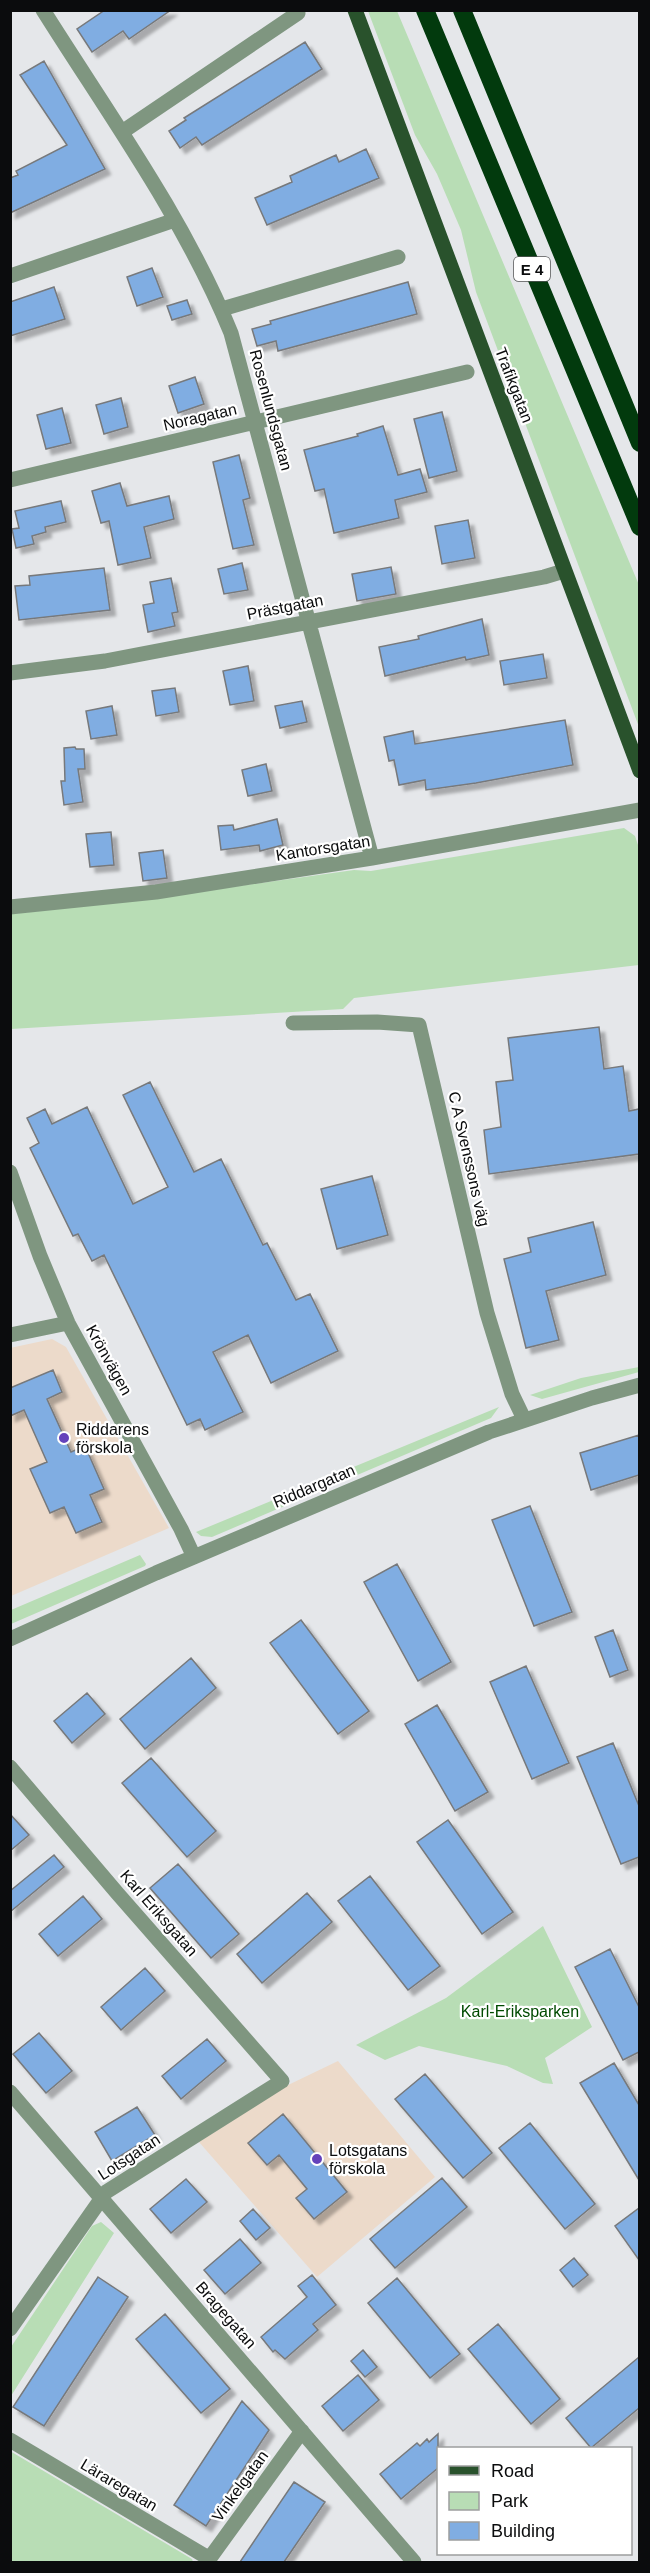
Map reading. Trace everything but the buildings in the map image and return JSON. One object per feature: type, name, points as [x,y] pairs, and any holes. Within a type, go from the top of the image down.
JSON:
[{"type":"highway","name":"E 4","points":[[425,10],[639,527]]},
{"type":"highway","name":"E 4","points":[[462,10],[639,443]]},
{"type":"main road","name":"Trafikgatan","points":[[355,10],[639,771]]},
{"type":"street","name":"Rosenlundsgatan","points":[[44,10],[175,220],[222,309],[256,422],[372,858]]},
{"type":"street","points":[[122,132],[298,13]]},
{"type":"street","points":[[10,276],[175,220]]},
{"type":"street","points":[[222,309],[398,256]]},
{"type":"street","name":"Noragatan","points":[[10,480],[467,372]]},
{"type":"street","name":"Prästgatan","points":[[10,672],[105,661],[544,577],[564,571]]},
{"type":"street","name":"Kantorsgatan","points":[[10,907],[156,892],[372,858],[639,810]]},
{"type":"street","name":"C A Svenssons väg","points":[[293,1023],[376,1022],[418,1025],[487,1313],[512,1394],[524,1419]]},
{"type":"street","name":"Krönvägen","points":[[10,1172],[40,1256],[68,1323],[181,1529],[194,1557]]},
{"type":"street","points":[[10,1335],[68,1323]]},
{"type":"street","name":"Riddargatan","points":[[10,1640],[194,1557],[478,1436],[524,1419],[639,1385]]},
{"type":"street","name":"Karl Eriksgatan","points":[[10,1767],[282,2081]]},
{"type":"street","name":"Lotsgatan","points":[[10,2329],[106,2192],[282,2081]]},
{"type":"street","name":"Bragegatan","points":[[10,2092],[414,2562]]},
{"type":"street","name":"Vinkelgatan","points":[[209,2561],[302,2431]]},
{"type":"street","name":"Läraregatan","points":[[10,2440],[209,2561]]},
{"type":"shaded area","name":"Riddarens förskola","points":[[52,1339],[66,1347],[169,1528],[11,1596],[10,1348]]},
{"type":"shaded area","name":"Lotsgatans förskola","points":[[338,2061],[435,2177],[317,2277],[199,2142],[286,2086]]},
{"type":"green space","points":[[368,11],[397,11],[639,585],[639,727],[476,292],[461,230],[437,174],[415,135]]},
{"type":"green space","points":[[624,828],[635,836],[639,848],[639,965],[354,998],[343,1009],[11,1029],[11,914],[138,900],[354,870],[371,871]]},
{"type":"green space","points":[[639,1367],[639,1372],[542,1399],[530,1395],[581,1378]]},
{"type":"green space","points":[[499,1407],[491,1418],[212,1537],[201,1536],[196,1532]]},
{"type":"green space","points":[[140,1555],[145,1566],[11,1624],[11,1610]]},
{"type":"green space","name":"Karl-Eriksparken","points":[[543,1926],[592,2027],[545,2058],[553,2084],[543,2083],[507,2066],[419,2046],[385,2060],[356,2045],[446,1998]]},
{"type":"green space","points":[[101,2222],[114,2233],[11,2396],[11,2347],[92,2226]]},
{"type":"green space","points":[[10,2451],[192,2559],[193,2562],[11,2562]]},
{"type":"place","name":"Riddarens förskola","points":[[64,1438]]},
{"type":"place","name":"Lotsgatans förskola","points":[[317,2159]]}]
